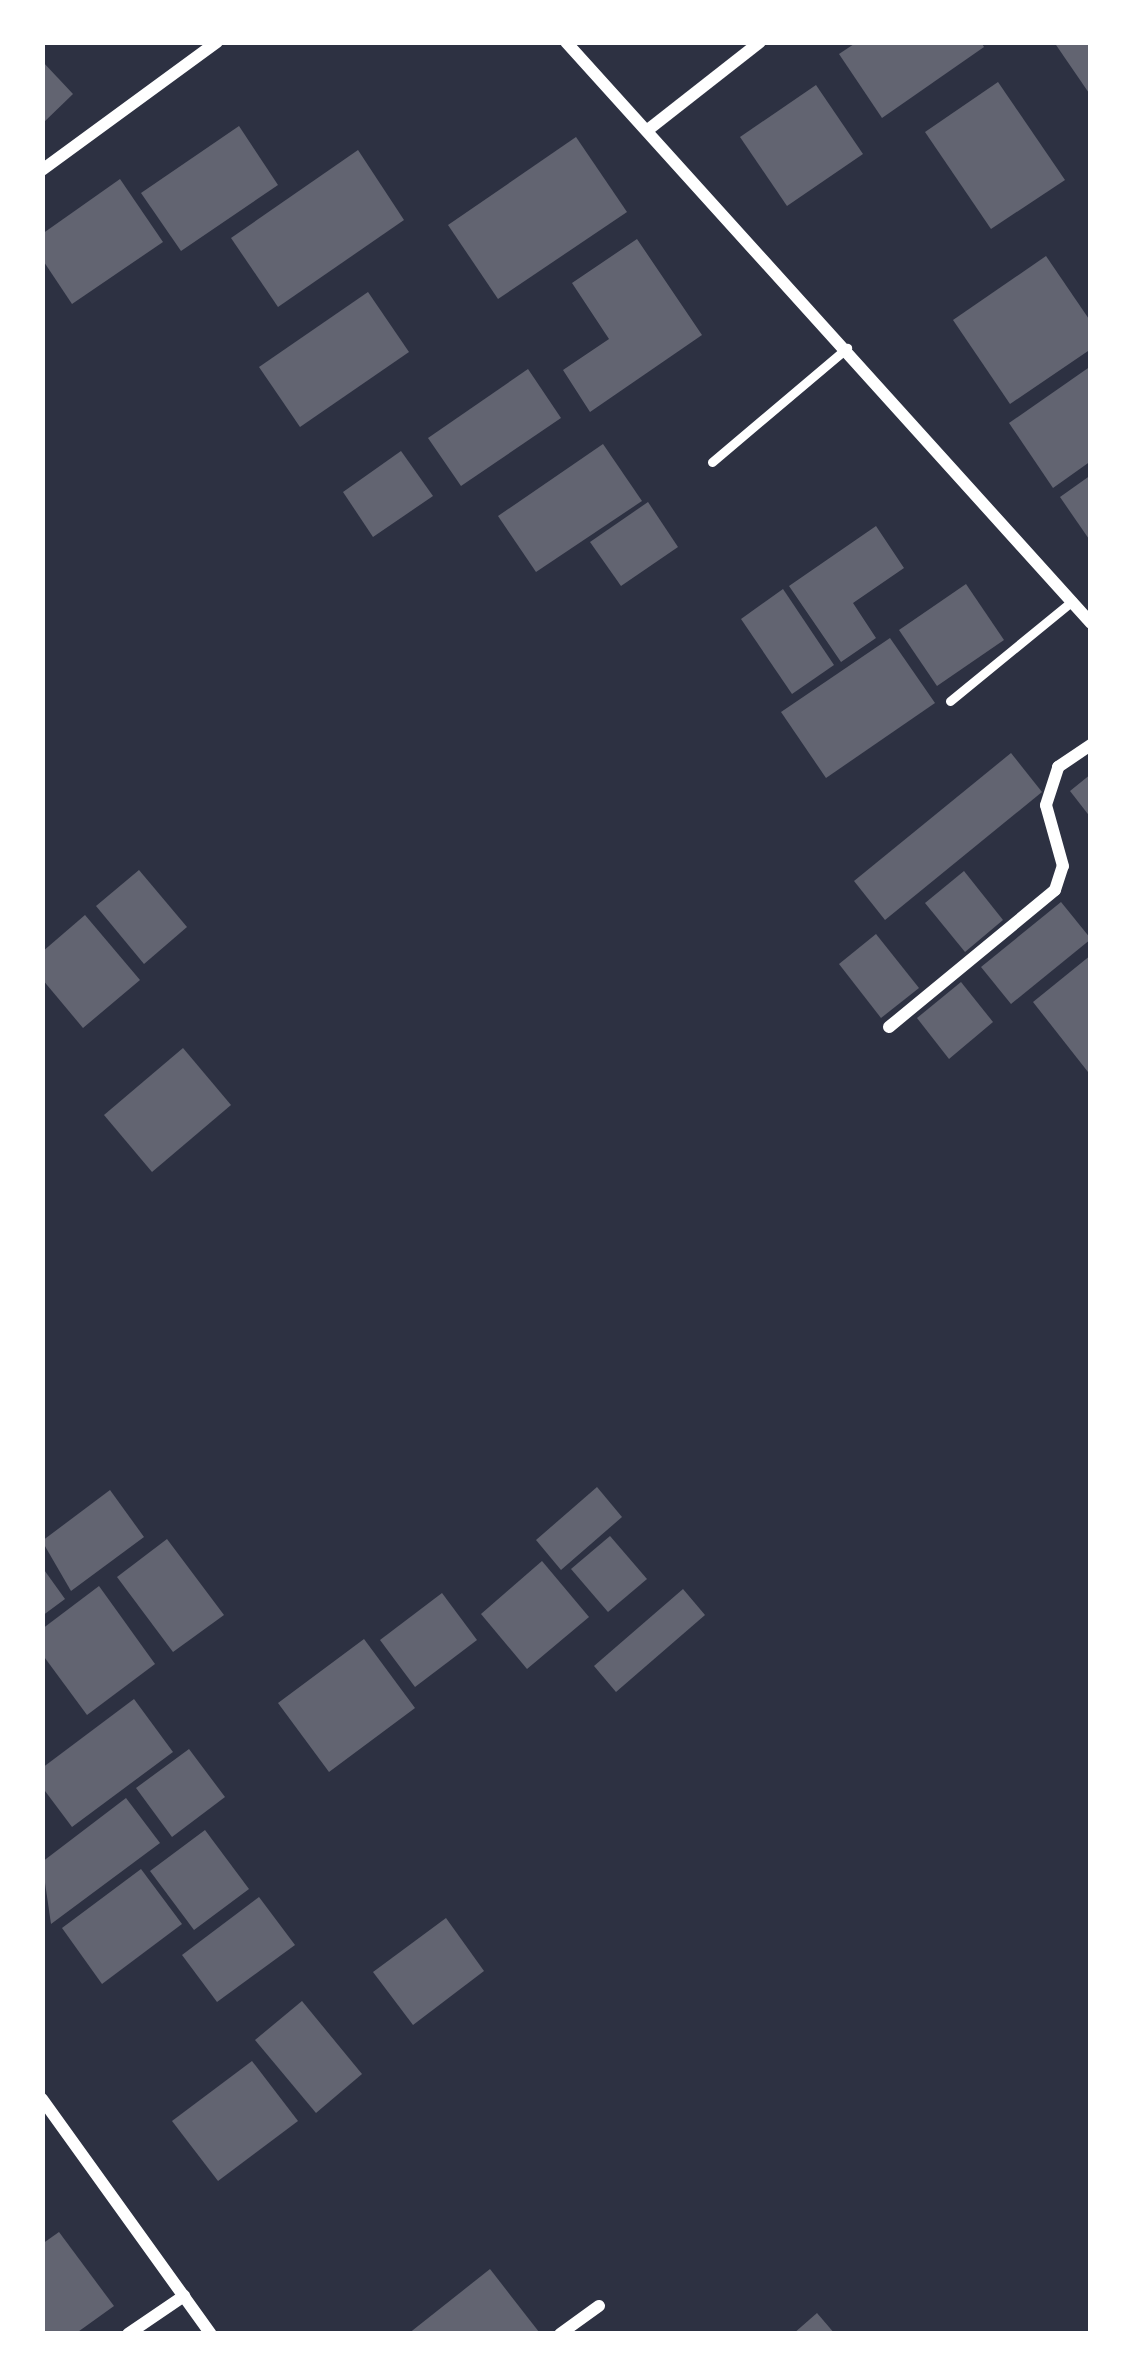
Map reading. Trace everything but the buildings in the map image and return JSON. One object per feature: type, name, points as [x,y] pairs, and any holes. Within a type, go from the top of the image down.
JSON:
[{"type":"street","points":[[42,170],[218,42]]},
{"type":"street","points":[[566,42],[848,348],[1091,623]]},
{"type":"street","points":[[649,129],[760,42]]},
{"type":"street","points":[[889,1027],[1055,890],[1063,866],[1046,805],[1058,767],[1091,745]]},
{"type":"street","points":[[42,2099],[211,2334]]},
{"type":"street","points":[[128,2334],[184,2296]]},
{"type":"street","points":[[560,2334],[598,2306]]},
{"type":"lane","points":[[712,462],[848,348]]},
{"type":"lane","points":[[950,701],[1072,602]]}]
